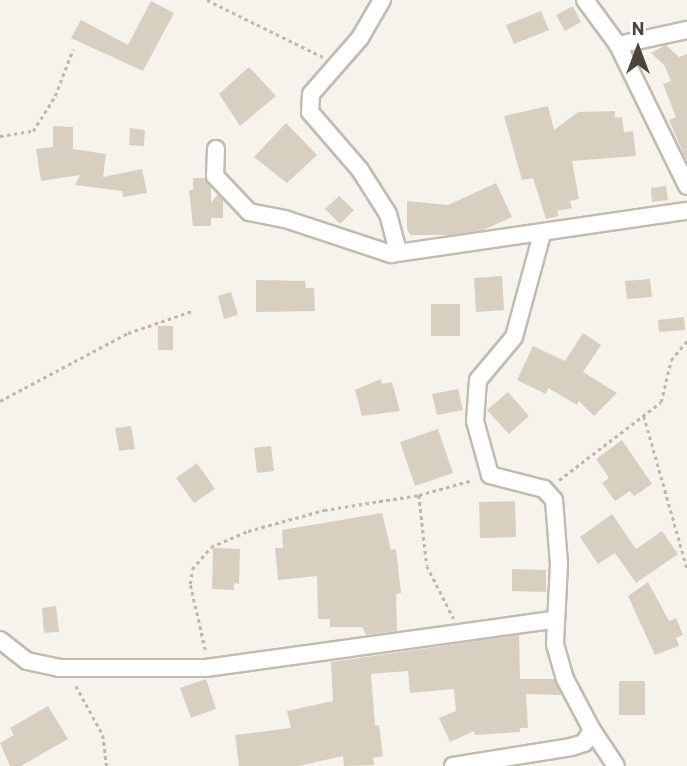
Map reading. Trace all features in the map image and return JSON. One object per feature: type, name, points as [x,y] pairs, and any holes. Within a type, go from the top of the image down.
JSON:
[{"type":"street","points":[[382,0],[339,65],[311,94],[310,111],[360,170],[388,214],[398,252]]},
{"type":"street","points":[[585,0],[618,45],[687,186]]},
{"type":"street","points":[[618,45],[687,30]]},
{"type":"street","points":[[216,149],[212,164],[215,176],[249,212],[398,252],[542,234],[687,211]]},
{"type":"street","points":[[542,234],[514,337],[478,380],[478,445],[490,475],[544,489],[554,500],[557,515],[554,620],[565,679],[592,730],[616,766]]},
{"type":"street","points":[[0,640],[27,661],[65,668],[206,668],[554,620]]},
{"type":"street","points":[[453,766],[571,747],[584,743],[592,730]]},
{"type":"path","points":[[206,0],[339,65]]},
{"type":"path","points":[[0,136],[33,131],[55,96],[73,49]]},
{"type":"path","points":[[0,401],[128,333],[192,311]]},
{"type":"path","points":[[544,489],[662,401],[671,360],[687,341]]},
{"type":"path","points":[[643,416],[687,568]]},
{"type":"path","points":[[206,668],[201,620],[190,601],[190,584],[192,569],[211,547],[248,531],[324,510],[419,495],[490,475]]},
{"type":"path","points":[[419,495],[428,566],[459,635]]},
{"type":"path","points":[[65,668],[103,735],[107,766]]},
{"type":"building","points":[[151,1],[174,13],[143,71],[71,38],[81,20],[128,45]]},
{"type":"building","points":[[573,6],[581,22],[565,31],[556,15]]},
{"type":"building","points":[[541,11],[549,30],[514,44],[506,25]]},
{"type":"building","points":[[666,45],[679,57],[687,54],[687,162],[669,120],[676,117],[663,84],[671,81],[664,65],[651,53]]},
{"type":"building","points":[[249,67],[276,96],[240,126],[219,94]]},
{"type":"building","points":[[548,106],[554,130],[578,112],[615,111],[615,118],[622,117],[624,132],[633,131],[636,156],[572,161],[579,199],[570,201],[572,208],[557,211],[559,216],[546,219],[533,178],[522,180],[504,116]]},
{"type":"building","points":[[286,123],[317,155],[287,183],[254,157]]},
{"type":"building","points":[[53,126],[73,127],[73,149],[106,154],[103,177],[142,169],[147,193],[123,197],[122,191],[75,185],[80,175],[41,181],[36,149],[53,147]]},
{"type":"building","points":[[130,128],[145,130],[144,146],[129,145]]},
{"type":"building","points":[[193,178],[205,178],[211,187],[211,203],[218,194],[223,200],[223,218],[211,218],[211,226],[193,226],[189,190],[193,190]]},
{"type":"building","points":[[496,183],[512,217],[483,230],[451,235],[411,235],[407,230],[407,201],[448,205]]},
{"type":"building","points":[[666,186],[668,200],[652,202],[651,188]]},
{"type":"building","points":[[339,196],[354,210],[340,224],[325,209]]},
{"type":"building","points":[[502,276],[504,310],[476,312],[474,278]]},
{"type":"building","points":[[650,279],[652,297],[627,299],[625,281]]},
{"type":"building","points":[[256,280],[305,281],[306,288],[314,288],[315,311],[256,312]]},
{"type":"building","points":[[231,292],[238,315],[224,319],[218,296]]},
{"type":"building","points":[[431,304],[460,304],[460,336],[431,336]]},
{"type":"building","points":[[684,317],[685,330],[659,332],[658,320]]},
{"type":"building","points":[[158,326],[173,326],[173,350],[158,350]]},
{"type":"building","points":[[583,333],[601,345],[583,372],[617,393],[594,416],[579,401],[577,405],[548,388],[546,394],[517,380],[533,346],[565,361]]},
{"type":"building","points":[[381,379],[382,384],[392,382],[400,411],[362,416],[355,390]]},
{"type":"building","points":[[458,389],[463,410],[437,415],[432,394]]},
{"type":"building","points":[[508,392],[529,416],[509,434],[487,410]]},
{"type":"building","points":[[131,426],[135,449],[119,451],[115,428]]},
{"type":"building","points":[[438,429],[453,473],[415,486],[400,442]]},
{"type":"building","points":[[622,440],[652,484],[634,496],[630,491],[615,501],[602,483],[609,478],[596,459]]},
{"type":"building","points":[[271,446],[274,471],[257,473],[254,448]]},
{"type":"building","points":[[197,463],[215,489],[194,503],[176,478]]},
{"type":"building","points":[[515,501],[516,537],[480,538],[479,502]]},
{"type":"building","points":[[382,513],[391,550],[396,549],[401,593],[396,594],[397,631],[366,635],[362,627],[330,627],[330,619],[318,619],[317,576],[278,580],[275,548],[283,548],[282,530]]},
{"type":"building","points":[[612,514],[636,549],[662,531],[678,554],[636,583],[615,553],[598,564],[580,537]]},
{"type":"building","points":[[213,548],[240,549],[239,584],[234,583],[234,590],[212,589]]},
{"type":"building","points":[[512,569],[546,570],[546,592],[512,591]]},
{"type":"building","points":[[648,582],[669,621],[676,618],[683,635],[676,638],[679,646],[655,655],[628,596]]},
{"type":"building","points":[[56,606],[59,632],[44,633],[42,608]]},
{"type":"building","points":[[519,635],[520,679],[554,679],[561,695],[526,694],[528,728],[520,728],[520,732],[475,735],[474,731],[450,742],[439,718],[456,711],[454,689],[410,693],[408,671],[371,674],[375,726],[379,725],[383,756],[373,758],[374,765],[344,766],[343,756],[298,766],[239,766],[235,735],[291,728],[287,711],[333,701],[331,662]]},
{"type":"building","points":[[206,679],[216,709],[191,718],[180,688]]},
{"type":"building","points":[[619,681],[645,681],[645,715],[619,715]]},
{"type":"building","points":[[48,706],[68,739],[21,766],[10,766],[0,743],[14,735],[10,728]]}]
